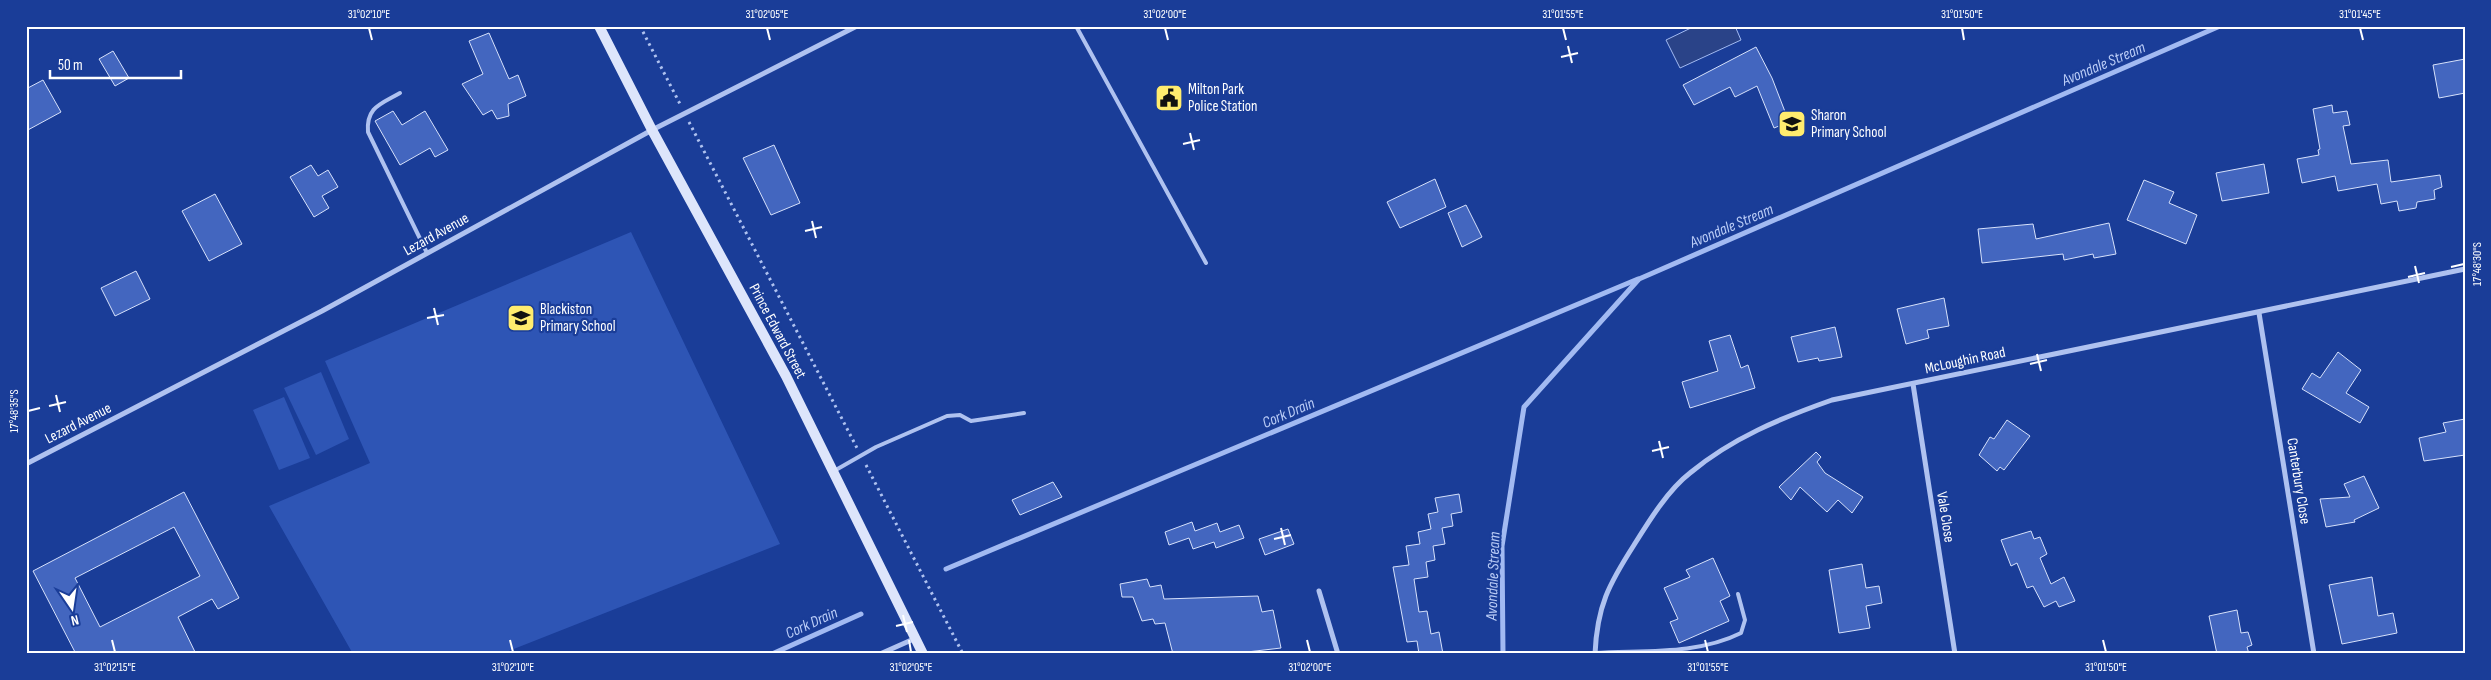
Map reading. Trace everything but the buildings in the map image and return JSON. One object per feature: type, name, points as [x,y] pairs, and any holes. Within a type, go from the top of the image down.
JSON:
[{"type":"main road","name":"Prince Edward Street","points":[[599,26],[652,130],[786,376],[924,654]]},
{"type":"street","name":"Lezard Avenue","points":[[26,464],[322,311],[652,130],[857,26]]},
{"type":"street","name":"McLoughin Road","points":[[1595,653],[1596,626],[1610,582],[1653,516],[1689,474],[1735,441],[1782,417],[1832,400],[2465,269]]},
{"type":"street","name":"Canterbury Close","points":[[2259,313],[2314,654]]},
{"type":"street","name":"Vale Close","points":[[1913,384],[1954,654]]},
{"type":"street","points":[[1319,591],[1338,654]]},
{"type":"street","points":[[880,654],[916,638]]},
{"type":"lane","points":[[1076,26],[1206,263]]},
{"type":"lane","points":[[400,92],[372,109],[367,119],[368,132],[427,253]]},
{"type":"lane","points":[[834,471],[861,455],[947,416],[960,415],[972,421],[1024,413]]},
{"type":"lane","points":[[1595,653],[1700,648],[1721,643],[1741,633],[1745,620],[1738,594]]},
{"type":"path","points":[[640,26],[963,654]]},
{"type":"shaded area","points":[[1695,26],[1735,26],[1741,40],[1680,68],[1666,40]]},
{"type":"shaded area","points":[[631,232],[780,544],[501,654],[353,654],[269,506],[370,463],[325,361]]},
{"type":"shaded area","points":[[321,372],[349,439],[316,455],[284,388]]},
{"type":"shaded area","points":[[284,397],[310,458],[279,470],[253,410]]},
{"type":"waterway","name":"Avondale Stream","points":[[1503,654],[1502,546],[1524,407],[1639,279],[2220,26]]},
{"type":"waterway","name":"Cork Drain","points":[[946,569],[1638,279]]},
{"type":"waterway","name":"Cork Drain","points":[[772,654],[861,614]]},
{"type":"place","name":"Milton Park Police Station","points":[[1169,98]]},
{"type":"place","name":"Sharon Primary School","points":[[1792,124]]},
{"type":"place","name":"Blackiston Primary School","points":[[521,318]]}]
